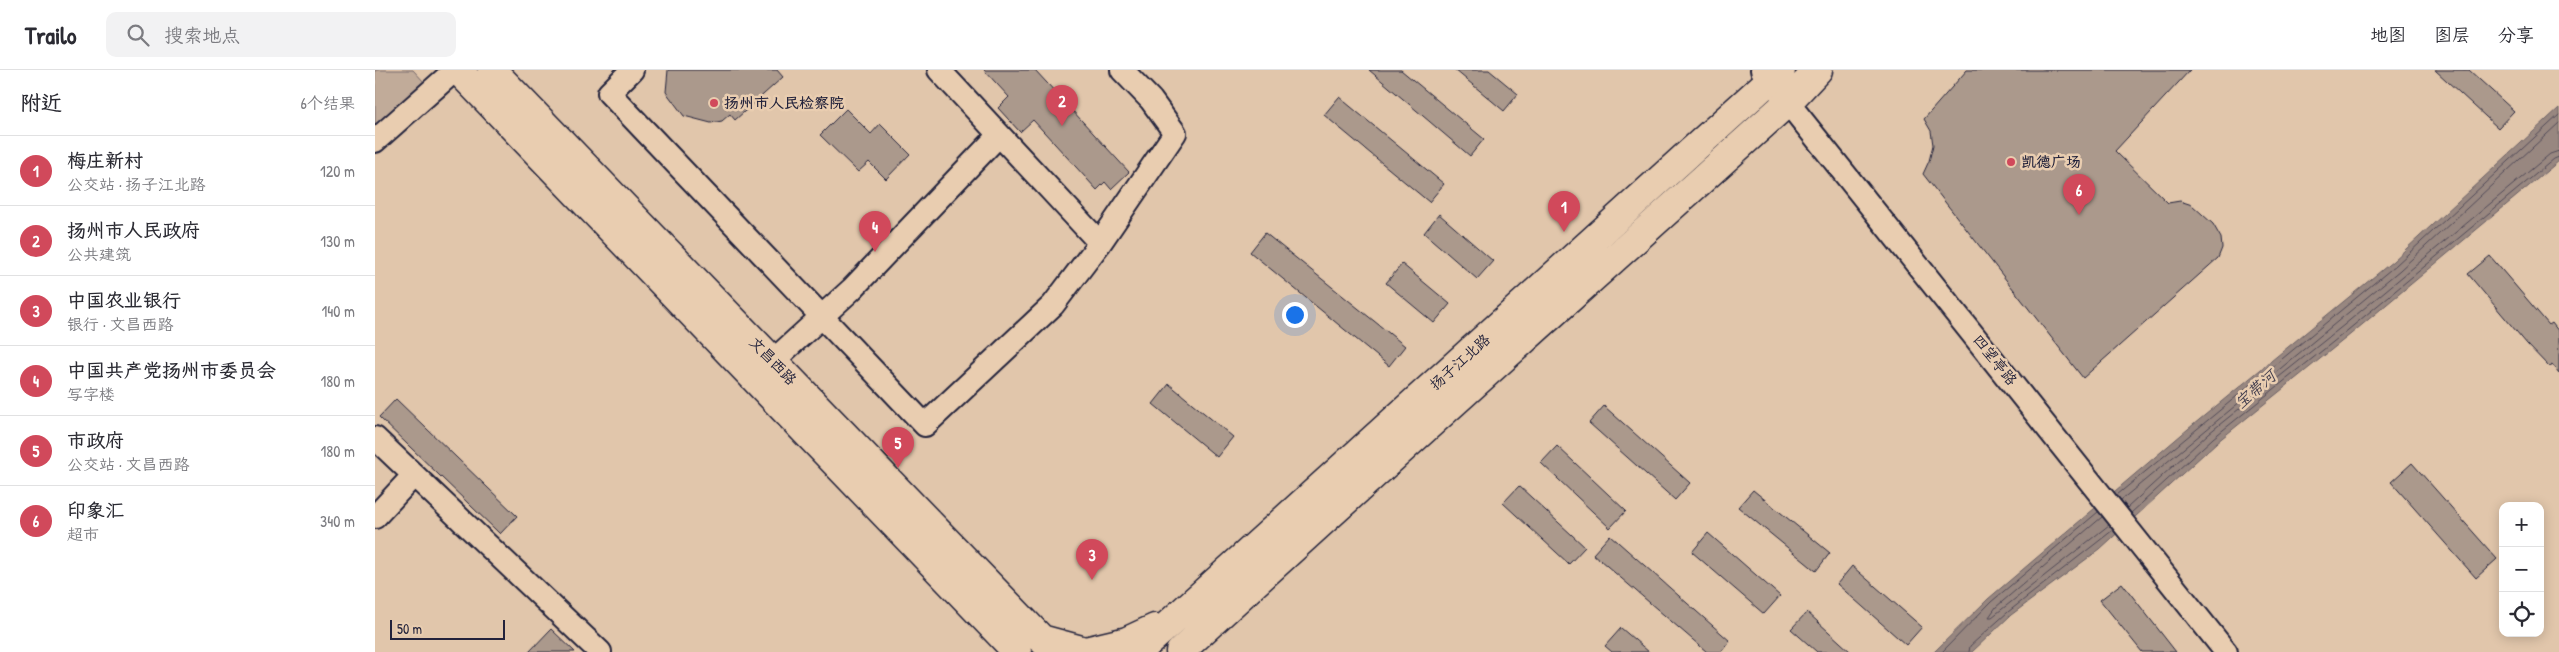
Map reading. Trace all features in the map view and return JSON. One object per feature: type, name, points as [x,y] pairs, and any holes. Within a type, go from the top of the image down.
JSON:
[{"type":"main road","name":"文昌西路","points":[[457,70],[1015,651]]},
{"type":"main road","name":"文昌西路","points":[[492,70],[1048,646]]},
{"type":"main road","name":"扬子江北路","points":[[1180,652],[1386,461],[1543,324],[1788,102],[1818,70]]},
{"type":"main road","name":"扬子江北路","points":[[1138,652],[1771,74]]},
{"type":"main road","points":[[1048,646],[1085,651],[1127,641],[1172,621]]},
{"type":"street","points":[[375,141],[457,70]]},
{"type":"street","points":[[632,70],[609,93],[925,424],[1053,305],[1100,243],[1175,133],[1151,100],[1122,70]]},
{"type":"street","points":[[939,70],[1100,243]]},
{"type":"street","name":"四望亭路","points":[[1771,74],[1788,102],[2101,492],[2226,652]]},
{"type":"street","points":[[773,361],[853,288],[999,135]]},
{"type":"street","points":[[375,438],[599,652]]},
{"type":"street","points":[[375,517],[414,475]]},
{"type":"shaded area","points":[[375,70],[413,70],[426,84],[375,130]]},
{"type":"water","name":"宝带河","points":[[2559,108],[2559,161],[2351,334],[2217,442],[2100,549],[2011,615],[1972,652],[1934,652],[1988,599],[2188,429],[2393,261]]},
{"type":"building","name":"扬州市人民检察院","points":[[668,70],[777,70],[783,77],[735,120],[730,114],[722,121],[711,123],[684,116],[666,92]]},
{"type":"building","points":[[984,70],[1035,70],[1129,172],[1111,189],[1105,182],[1097,190],[1033,120],[1020,132],[998,108],[1009,97]]},
{"type":"building","points":[[1369,70],[1401,70],[1484,139],[1470,156]]},
{"type":"building","points":[[1455,70],[1489,70],[1518,94],[1504,111]]},
{"type":"building","points":[[1967,70],[2190,70],[2115,151],[2168,203],[2180,201],[2192,205],[2213,224],[2221,238],[2222,248],[2218,258],[2083,378],[1923,174],[1933,145],[1931,131],[1924,119]]},
{"type":"building","points":[[2435,70],[2469,70],[2514,111],[2498,128]]},
{"type":"building","points":[[1339,97],[1444,184],[1429,202],[1324,115]]},
{"type":"building","points":[[846,109],[871,134],[880,124],[910,154],[886,179],[869,162],[858,172],[820,135]]},
{"type":"building","points":[[1439,214],[1493,261],[1477,279],[1424,233]]},
{"type":"building","points":[[1265,233],[1405,346],[1389,366],[1250,252]]},
{"type":"building","points":[[2490,256],[2549,325],[2552,323],[2559,332],[2559,374],[2552,365],[2549,367],[2527,344],[2468,274]]},
{"type":"building","points":[[1402,264],[1450,304],[1434,323],[1386,283]]},
{"type":"building","points":[[1169,384],[1233,437],[1217,457],[1153,404]]},
{"type":"building","points":[[396,399],[517,516],[500,534],[379,417]]},
{"type":"building","points":[[1604,406],[1690,483],[1675,500],[1589,423]]},
{"type":"building","points":[[1557,446],[1626,511],[1610,528],[1541,463]]},
{"type":"building","points":[[2412,463],[2497,559],[2476,578],[2391,482]]},
{"type":"building","points":[[1519,486],[1585,547],[1569,564],[1503,503]]},
{"type":"building","points":[[1753,490],[1830,553],[1816,571],[1738,507]]},
{"type":"building","points":[[1708,533],[1780,596],[1764,614],[1692,552]]},
{"type":"building","points":[[1610,535],[1730,641],[1721,652],[1707,652],[1593,554]]},
{"type":"building","points":[[1852,566],[1922,627],[1906,645],[1837,584]]},
{"type":"building","points":[[2122,583],[2176,652],[2142,652],[2100,600]]},
{"type":"building","points":[[1807,612],[1851,652],[1817,652],[1791,629]]},
{"type":"building","points":[[1621,628],[1649,652],[1612,652],[1605,646]]},
{"type":"building","points":[[551,629],[575,652],[529,652]]},
{"type":"place","name":"扬州市人民检察院","points":[[714,103]]},
{"type":"place","name":"扬州市人民政府","points":[[1062,126]]},
{"type":"place","name":"凯德广场","points":[[2011,162]]},
{"type":"place","name":"印象汇","points":[[2079,215]]},
{"type":"place","name":"梅庄新村","points":[[1564,232]]},
{"type":"place","name":"中国共产党扬州市委员会","points":[[875,252]]},
{"type":"place","name":"市政府","points":[[898,468]]},
{"type":"place","name":"中国农业银行","points":[[1092,580]]}]
